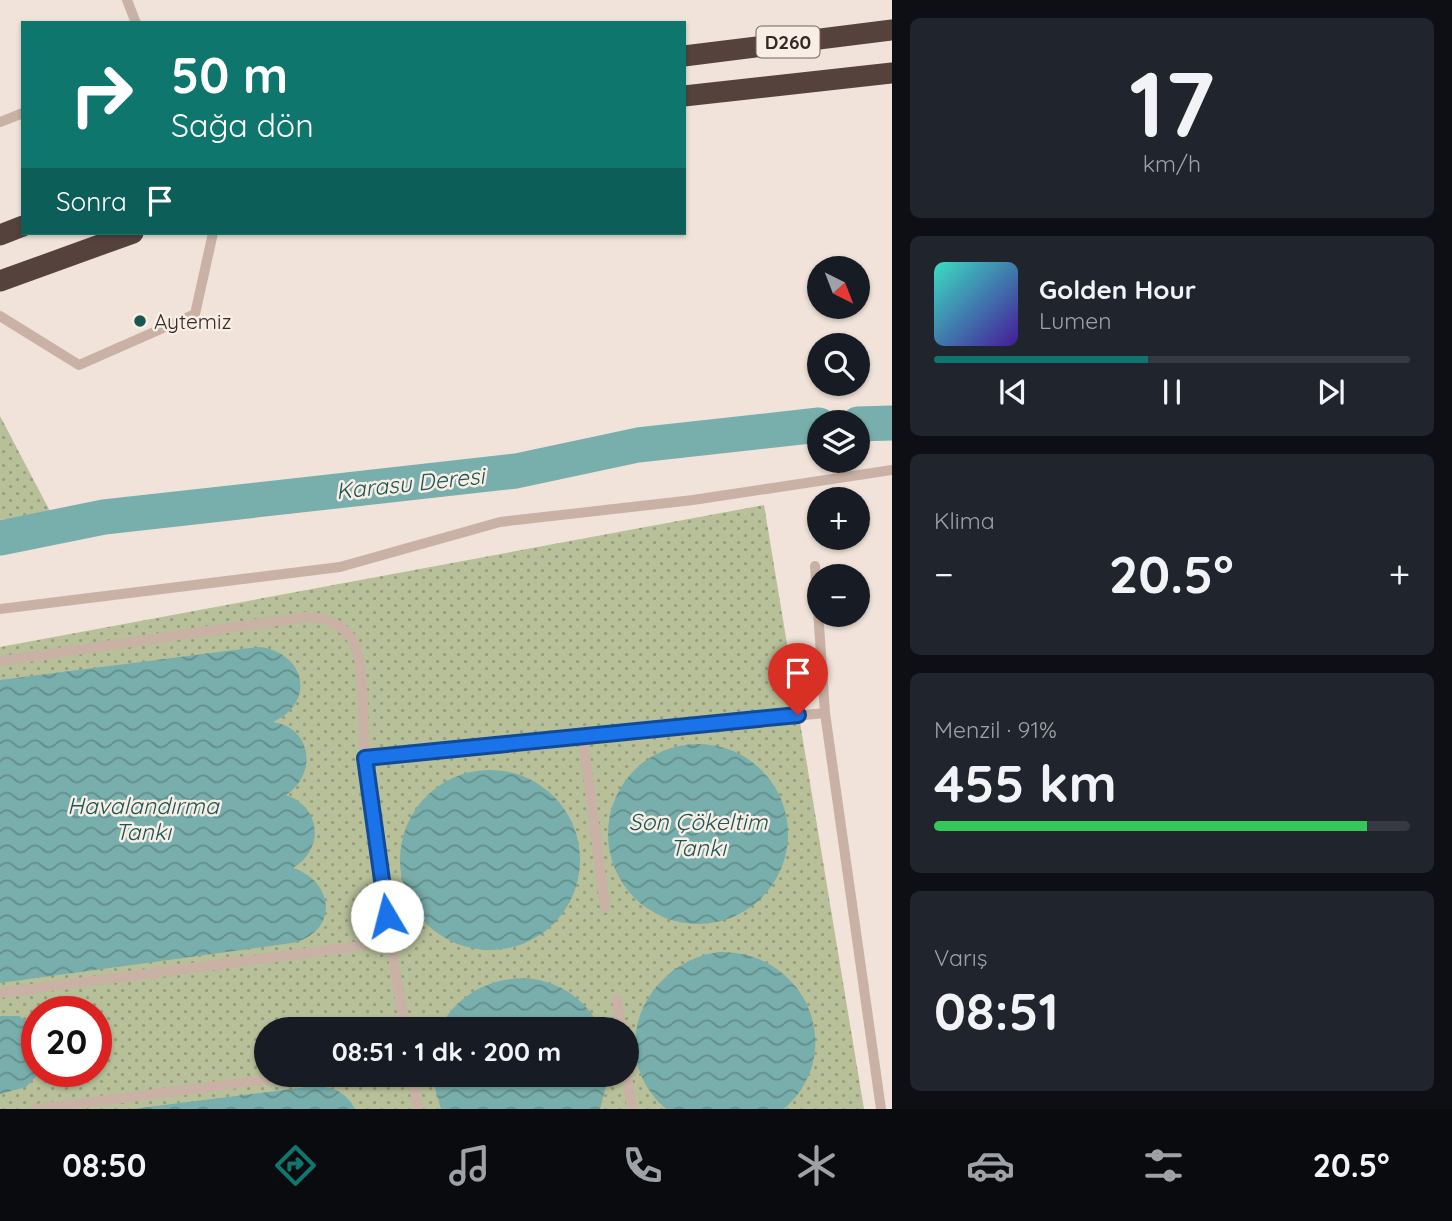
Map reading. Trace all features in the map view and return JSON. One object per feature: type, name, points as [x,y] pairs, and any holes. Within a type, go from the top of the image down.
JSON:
[{"type":"highway","name":"D260","points":[[686,56],[888,26]]},
{"type":"highway","name":"D260","points":[[686,96],[892,73]]},
{"type":"highway","points":[[0,235],[21,227]]},
{"type":"highway","points":[[0,281],[127,235]]},
{"type":"lane","points":[[127,0],[135,21]]},
{"type":"lane","points":[[0,122],[21,114]]},
{"type":"lane","points":[[0,316],[79,365],[195,314],[213,235]]},
{"type":"lane","points":[[0,609],[340,567],[500,522],[693,500],[892,470]]},
{"type":"lane","points":[[0,661],[317,617],[340,627],[355,646],[365,758],[403,1017]]},
{"type":"lane","points":[[819,627],[825,713],[881,1109]]},
{"type":"lane","points":[[365,758],[825,713]]},
{"type":"lane","points":[[583,737],[605,908]]},
{"type":"lane","points":[[0,993],[391,942]]},
{"type":"lane","points":[[617,999],[619,1017]]},
{"type":"lane","points":[[36,1109],[254,1081]]},
{"type":"lane","points":[[414,1087],[418,1109]]},
{"type":"lane","points":[[629,1087],[632,1109]]},
{"type":"green space","points":[[0,416],[52,515],[0,520]]},
{"type":"green space","points":[[764,505],[864,1109],[0,1109],[0,647]]},
{"type":"water","name":"Havalandırma Tankı","points":[[258,647],[274,651],[286,658],[295,667],[300,678],[300,691],[296,702],[287,713],[273,722],[296,733],[303,742],[306,753],[303,776],[286,795],[306,809],[315,829],[310,850],[293,868],[307,875],[324,895],[324,919],[318,929],[292,943],[0,983],[0,680]]},
{"type":"water","name":"Son Çökeltim Tankı","points":[[698,744],[732,751],[748,759],[761,771],[773,784],[781,800],[788,834],[781,868],[773,884],[761,897],[748,909],[732,917],[698,924],[664,917],[648,909],[635,897],[623,884],[615,868],[608,834],[615,800],[623,784],[635,771],[648,759],[664,751]]},
{"type":"water","name":"Son Çökeltim Tankı","points":[[490,770],[524,777],[540,785],[553,797],[565,810],[573,826],[580,860],[573,894],[565,910],[553,923],[540,935],[524,943],[490,950],[456,943],[440,935],[427,923],[415,910],[407,894],[400,860],[407,826],[415,810],[427,797],[440,785],[456,777]]},
{"type":"water","points":[[718,952],[748,955],[774,967],[794,985],[808,1007],[815,1033],[814,1059],[804,1085],[784,1109],[666,1109],[647,1087],[639,1068],[640,1015],[652,993],[669,974],[691,960]]},
{"type":"water","points":[[525,978],[560,987],[579,1000],[594,1017],[446,1017],[464,998],[475,991],[511,979]]},
{"type":"water","points":[[0,1016],[19,1016],[21,1087],[26,1087],[0,1094]]},
{"type":"water","points":[[322,1087],[348,1098],[355,1109],[132,1109]]},
{"type":"water","points":[[435,1087],[606,1087],[600,1109],[441,1109]]},
{"type":"waterway","name":"Karasu Deresi","points":[[870,424],[892,423]]},
{"type":"waterway","name":"Karasu Deresi","points":[[0,538],[104,517],[516,471],[638,445],[807,426]]},
{"type":"place","name":"Aytemiz","points":[[140,321]]},
{"type":"route","points":[[387,916],[365,758],[798,715]]}]
